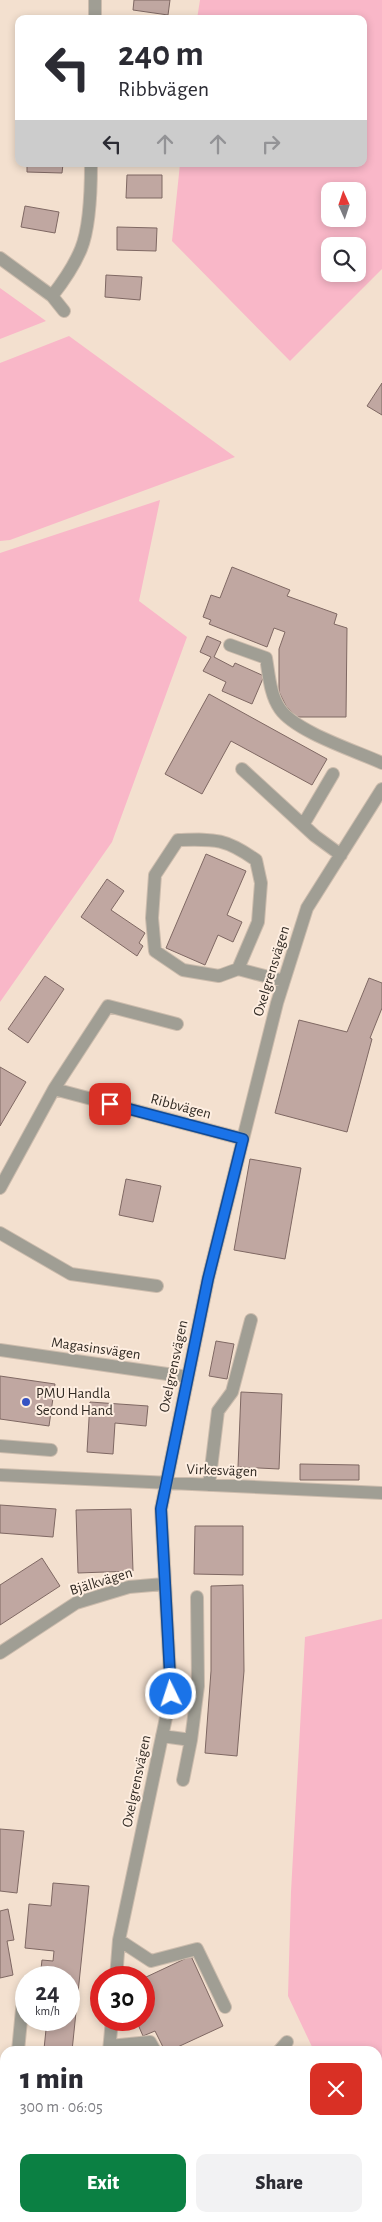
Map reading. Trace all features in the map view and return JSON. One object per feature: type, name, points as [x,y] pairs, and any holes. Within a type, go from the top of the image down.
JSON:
[{"type":"street","points":[[95,15],[96,0]]},
{"type":"street","points":[[52,296],[82,248],[90,202],[91,167]]},
{"type":"street","points":[[0,258],[52,296],[64,311]]},
{"type":"street","points":[[230,645],[266,658],[271,690],[281,710],[304,729],[382,763]]},
{"type":"street","points":[[242,769],[303,825],[341,855]]},
{"type":"street","points":[[303,825],[333,774]]},
{"type":"street","name":"Oxelgrensvägen","points":[[117,1966],[119,1940],[171,1694],[161,1509],[208,1279],[284,980],[307,908],[382,789]]},
{"type":"street","points":[[238,968],[258,922],[261,883],[256,860],[235,846],[210,839],[178,840],[155,875],[152,918],[154,951],[183,970],[218,976],[238,968],[284,980]]},
{"type":"street","points":[[0,1188],[54,1089],[108,1006],[177,1024]]},
{"type":"street","name":"Ribbvägen","points":[[54,1089],[243,1139]]},
{"type":"street","points":[[0,1233],[70,1274],[157,1286]]},
{"type":"street","points":[[209,1485],[218,1411],[232,1392],[251,1320]]},
{"type":"street","name":"Magasinsvägen","points":[[0,1350],[188,1377]]},
{"type":"street","points":[[0,1446],[51,1450]]},
{"type":"street","name":"Virkesvägen","points":[[0,1475],[382,1493]]},
{"type":"street","name":"Bjälkvägen","points":[[0,1653],[76,1603],[129,1587],[164,1584]]},
{"type":"street","points":[[183,1780],[191,1740],[198,1686],[197,1598]]},
{"type":"street","points":[[162,1736],[191,1740]]},
{"type":"street","points":[[119,1940],[151,1961],[197,1949],[225,2006]]},
{"type":"street","points":[[18,2046],[20,2031]]},
{"type":"street","points":[[110,2046],[111,2031]]},
{"type":"street","points":[[123,2046],[150,2042],[152,2046]]},
{"type":"shaded area","points":[[200,0],[382,0],[382,269],[290,361],[172,241],[180,167],[367,167],[367,15],[198,15]]},
{"type":"shaded area","points":[[0,288],[46,321],[0,339]]},
{"type":"shaded area","points":[[69,336],[235,457],[10,540],[0,541],[0,363]]},
{"type":"shaded area","points":[[160,500],[139,601],[187,637],[112,842],[0,1002],[0,553]]},
{"type":"shaded area","points":[[382,1619],[382,2046],[312,2046],[288,1996],[291,1892],[305,1637]]},
{"type":"building","points":[[134,0],[170,0],[168,15],[133,10]]},
{"type":"building","points":[[27,167],[63,167],[62,173],[27,172]]},
{"type":"building","points":[[127,175],[162,175],[162,198],[126,198]]},
{"type":"building","points":[[25,206],[59,212],[55,233],[21,227]]},
{"type":"building","points":[[117,227],[157,228],[156,251],[117,250]]},
{"type":"building","points":[[106,275],[142,277],[140,300],[105,297]]},
{"type":"building","points":[[382,383],[382,415],[367,406]]},
{"type":"building","points":[[232,567],[290,590],[287,596],[337,614],[334,624],[347,628],[346,717],[297,717],[286,706],[279,692],[279,649],[285,632],[274,628],[267,647],[209,624],[211,620],[203,617],[211,595],[220,598]]},
{"type":"building","points":[[207,636],[221,642],[214,657],[233,667],[235,663],[264,676],[252,704],[222,691],[226,682],[203,671],[211,657],[200,652]]},
{"type":"building","points":[[209,694],[327,759],[312,785],[231,741],[202,794],[165,774]]},
{"type":"building","points":[[206,854],[246,871],[227,915],[242,922],[233,942],[218,935],[205,965],[166,948]]},
{"type":"building","points":[[107,879],[124,891],[111,910],[145,933],[139,943],[143,946],[137,956],[81,917]]},
{"type":"building","points":[[45,976],[64,989],[28,1043],[8,1029]]},
{"type":"building","points":[[369,978],[382,983],[382,1008],[370,1038],[372,1039],[347,1132],[275,1113],[299,1020],[347,1032]]},
{"type":"building","points":[[0,1067],[26,1082],[0,1126]]},
{"type":"building","points":[[250,1159],[301,1168],[285,1259],[234,1250]]},
{"type":"building","points":[[126,1179],[161,1186],[153,1222],[119,1215]]},
{"type":"building","points":[[216,1341],[234,1344],[227,1379],[209,1376]]},
{"type":"building","name":"PMU Handla Second Hand","points":[[0,1376],[55,1384],[49,1426],[0,1419]]},
{"type":"building","points":[[241,1392],[282,1394],[279,1469],[238,1467]]},
{"type":"building","points":[[90,1402],[148,1406],[146,1426],[115,1423],[113,1454],[87,1452]]},
{"type":"building","points":[[300,1464],[359,1465],[359,1480],[300,1480]]},
{"type":"building","points":[[0,1505],[56,1509],[53,1537],[0,1533]]},
{"type":"building","points":[[131,1509],[133,1571],[78,1573],[76,1510]]},
{"type":"building","points":[[195,1526],[243,1526],[243,1575],[194,1574]]},
{"type":"building","points":[[42,1558],[60,1586],[0,1625],[0,1585]]},
{"type":"building","points":[[243,1585],[244,1671],[237,1756],[205,1753],[211,1671],[211,1586]]},
{"type":"building","points":[[0,1829],[24,1831],[17,1893],[0,1891]]},
{"type":"building","points":[[53,1883],[89,1886],[80,1973],[80,1966],[41,1966],[42,1960],[53,1961],[54,1951],[25,1948],[29,1904],[51,1906]]},
{"type":"building","points":[[8,1909],[14,1940],[7,1941],[13,1975],[0,1978],[0,1911]]},
{"type":"building","points":[[191,1956],[223,2026],[180,2046],[162,2046],[155,2031],[155,1973]]},
{"type":"building","points":[[46,2031],[74,2031],[73,2046],[44,2046]]},
{"type":"building","points":[[141,2031],[155,2031],[143,2036]]},
{"type":"place","name":"PMU Handla Second Hand","points":[[26,1402]]},
{"type":"route","points":[[110,1104],[243,1139],[208,1279],[161,1509],[171,1694]]}]
